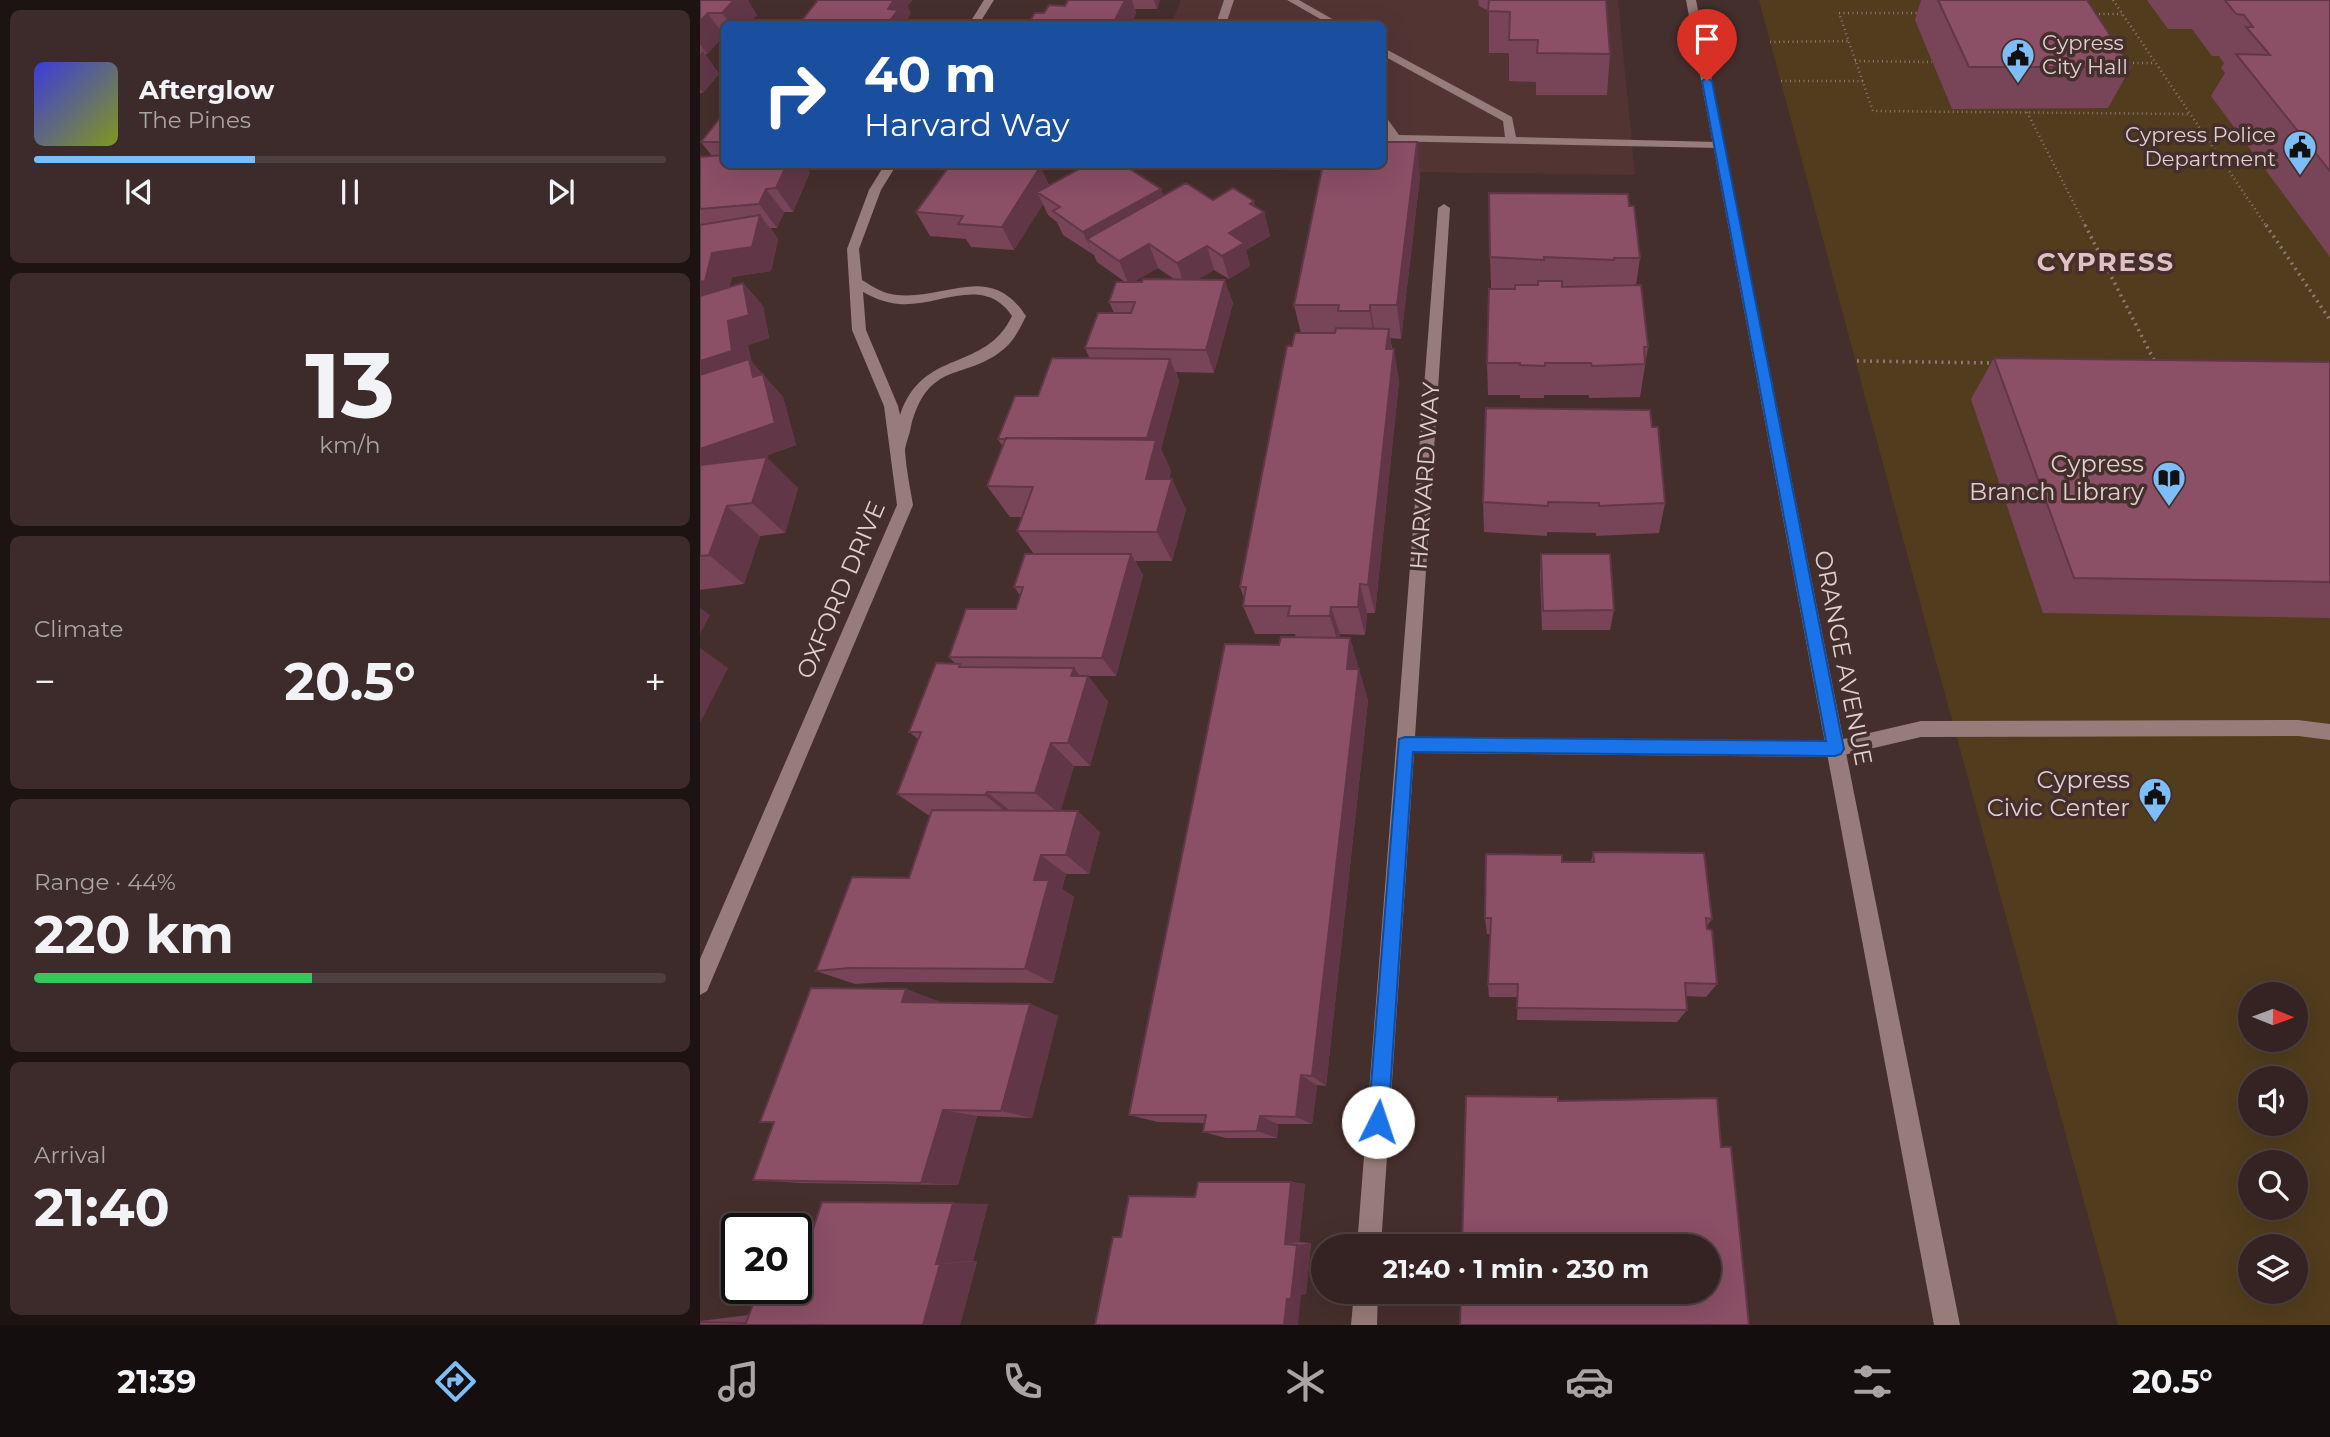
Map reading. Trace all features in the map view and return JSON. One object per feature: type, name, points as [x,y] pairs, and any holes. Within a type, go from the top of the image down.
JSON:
[{"type":"main road","points":[[976,21],[989,0]]},
{"type":"main road","points":[[1222,21],[1229,0]]},
{"type":"main road","points":[[1292,0],[1330,21]]},
{"type":"main road","name":"ORANGE AVENUE","points":[[1691,0],[1947,1325]]},
{"type":"main road","points":[[1386,52],[1507,119],[1511,142]]},
{"type":"main road","points":[[1389,138],[1719,145]]},
{"type":"main road","name":"OXFORD DRIVE","points":[[700,984],[905,505],[891,407],[859,330],[853,250],[875,190],[889,168]]},
{"type":"main road","name":"HARVARD WAY","points":[[1370,1234],[1444,208]]},
{"type":"main road","points":[[855,282],[879,297],[904,300],[975,290],[998,292],[1013,302],[1019,316],[1013,334],[996,349],[935,374],[918,391],[897,450]]},
{"type":"main road","points":[[1405,745],[1835,749],[1921,729],[2298,728],[2330,732]]},
{"type":"main road","points":[[1364,1325],[1365,1304]]},
{"type":"path","points":[[2113,0],[2330,320]]},
{"type":"path","points":[[1921,13],[1839,13],[1873,111],[2190,114]]},
{"type":"path","points":[[2082,14],[2122,14]]},
{"type":"path","points":[[1770,42],[1849,41]]},
{"type":"path","points":[[1856,61],[1932,62]]},
{"type":"path","points":[[2118,63],[2155,63]]},
{"type":"path","points":[[1781,82],[1863,81]]},
{"type":"path","points":[[2027,112],[2156,365]]},
{"type":"path","points":[[1857,361],[2006,363]]},
{"type":"path","points":[[2142,364],[2169,365]]},
{"type":"shaded area","points":[[1181,0],[1618,0],[1635,175],[1115,168],[1386,168],[1386,21],[1172,21]]},
{"type":"shaded area","name":"Cypress Civic Center","points":[[1759,0],[2330,0],[2330,1325],[2118,1325],[1934,654]]},
{"type":"building","points":[[700,0],[734,0],[722,13],[708,13],[700,21]]},
{"type":"building","points":[[818,0],[894,0],[888,9],[898,10],[889,21],[801,21]]},
{"type":"building","points":[[1068,0],[1125,0],[1114,21],[1030,21],[1035,13],[1044,13],[1049,5],[1065,6]]},
{"type":"building","points":[[1489,0],[1606,0],[1610,54],[1537,53],[1538,40],[1509,40],[1510,12],[1488,11]]},
{"type":"building","points":[[1938,0],[2087,0],[2131,67],[1969,67]]},
{"type":"building","points":[[2225,0],[2330,0],[2330,171],[2236,54],[2270,55],[2246,27],[2253,27],[2244,15],[2236,14]]},
{"type":"building","points":[[721,117],[721,142],[701,142]]},
{"type":"building","points":[[1386,142],[1417,142],[1397,305],[1370,305],[1370,311],[1338,311],[1339,305],[1294,305],[1322,168],[1386,168]]},
{"type":"building","points":[[721,155],[721,168],[785,168],[776,188],[766,189],[759,204],[700,209],[700,157]]},
{"type":"building","points":[[948,168],[1039,168],[1002,227],[958,224],[963,216],[916,212]]},
{"type":"building","points":[[1081,168],[1128,168],[1161,189],[1083,232],[1053,211],[1060,207],[1037,192]]},
{"type":"building","points":[[1186,183],[1213,200],[1233,188],[1254,201],[1250,204],[1264,212],[1229,233],[1244,243],[1222,256],[1207,246],[1177,263],[1149,244],[1119,261],[1087,239]]},
{"type":"building","points":[[1489,193],[1628,194],[1629,206],[1634,206],[1640,258],[1614,260],[1544,257],[1544,260],[1490,257]]},
{"type":"building","points":[[760,215],[752,247],[712,253],[705,281],[700,282],[700,225]]},
{"type":"building","points":[[1143,279],[1225,280],[1206,350],[1085,348],[1098,313],[1131,313],[1135,302],[1109,302],[1116,282],[1142,282]]},
{"type":"building","points":[[1538,281],[1562,281],[1562,287],[1641,285],[1648,347],[1644,347],[1645,364],[1592,366],[1591,363],[1545,363],[1545,366],[1487,363],[1489,289],[1515,289],[1515,285],[1538,285]]},
{"type":"building","points":[[743,283],[749,315],[728,321],[732,351],[700,361],[700,296]]},
{"type":"building","points":[[1336,328],[1389,329],[1386,349],[1394,349],[1368,585],[1360,584],[1358,607],[1331,607],[1330,616],[1288,616],[1290,606],[1243,606],[1246,587],[1240,587],[1287,346],[1292,346],[1295,333],[1335,333]]},
{"type":"building","points":[[1052,358],[1170,359],[1147,438],[998,439],[1015,396],[1038,396]]},
{"type":"building","name":"Cypress Branch Library","points":[[1994,358],[2330,362],[2330,582],[2074,578]]},
{"type":"building","points":[[749,359],[753,377],[763,374],[775,423],[700,449],[700,375]]},
{"type":"building","points":[[1486,408],[1650,410],[1652,427],[1658,427],[1665,503],[1599,506],[1599,503],[1548,502],[1548,506],[1483,502]]},
{"type":"building","points":[[1006,438],[1156,440],[1146,479],[1172,479],[1157,532],[1017,531],[1033,487],[987,486]]},
{"type":"building","points":[[767,457],[752,503],[727,506],[709,555],[700,556],[700,465]]},
{"type":"building","points":[[1025,554],[1131,554],[1102,658],[949,657],[966,609],[1016,609],[1023,587],[1014,587]]},
{"type":"building","points":[[1541,554],[1610,554],[1614,610],[1543,611]]},
{"type":"building","points":[[1281,637],[1350,638],[1347,669],[1359,669],[1312,1076],[1301,1075],[1296,1117],[1260,1116],[1257,1131],[1203,1132],[1206,1115],[1129,1115],[1225,644],[1279,645]]},
{"type":"building","points":[[936,663],[960,664],[959,667],[1074,668],[1071,676],[1088,676],[1068,743],[1051,743],[1035,793],[897,794],[921,732],[909,732]]},
{"type":"building","points":[[932,810],[1078,811],[1066,855],[1041,855],[1034,880],[1049,880],[1025,969],[849,968],[816,971],[852,877],[909,878]]},
{"type":"building","points":[[1593,852],[1704,853],[1712,919],[1706,918],[1707,929],[1712,930],[1717,984],[1685,983],[1687,1010],[1517,1008],[1518,984],[1488,984],[1491,918],[1485,918],[1486,854],[1562,855],[1562,862],[1594,862]]},
{"type":"building","points":[[811,988],[906,989],[902,1002],[1030,1004],[1001,1111],[943,1110],[921,1183],[753,1180],[774,1122],[760,1122]]},
{"type":"building","points":[[1466,1096],[1558,1097],[1558,1101],[1717,1098],[1721,1147],[1731,1147],[1749,1325],[1460,1325],[1461,1304],[1721,1304],[1721,1234],[1462,1234]]},
{"type":"building","points":[[1198,1182],[1291,1182],[1285,1244],[1297,1245],[1291,1299],[1287,1299],[1284,1325],[1095,1325],[1113,1237],[1121,1237],[1129,1196],[1195,1197]]},
{"type":"building","points":[[822,1202],[953,1203],[923,1325],[700,1325],[700,1322],[746,1323],[753,1304],[812,1304],[812,1233]]},
{"type":"place","name":"Cypress City Hall","points":[[2018,85]]},
{"type":"place","name":"Cypress Police Department","points":[[2300,177]]},
{"type":"place","name":"Cypress Branch Library","points":[[2169,508]]},
{"type":"place","name":"Cypress Civic Center","points":[[2155,824]]},
{"type":"district","name":"CYPRESS","points":[[2106,262]]},
{"type":"route","points":[[1378,1122],[1405,745],[1835,749],[1707,81]]}]
